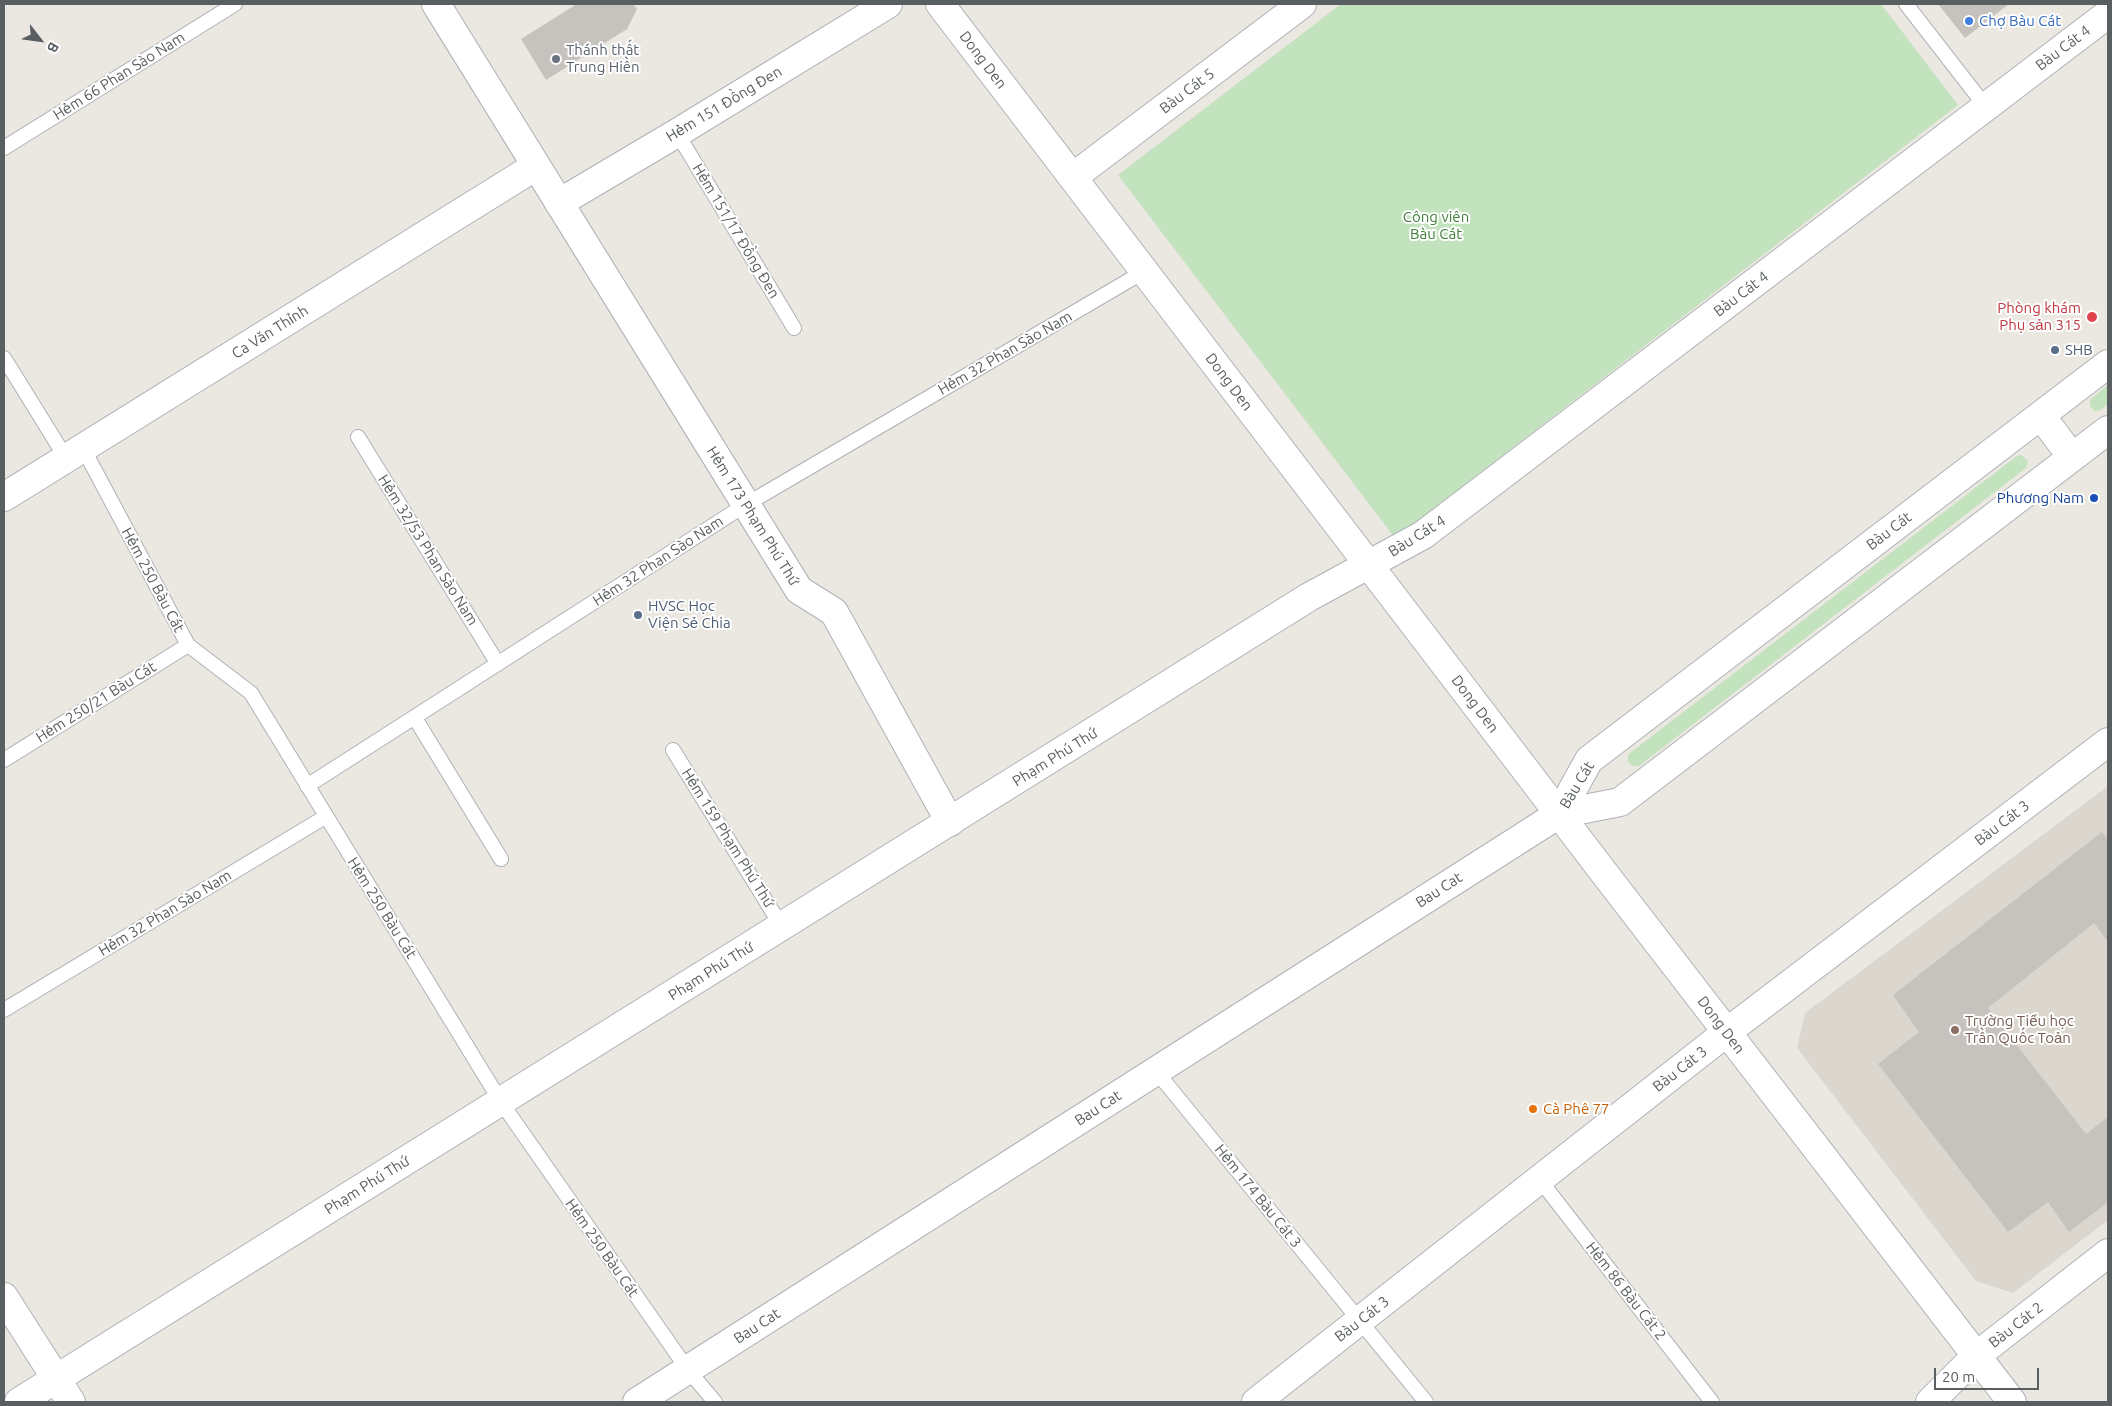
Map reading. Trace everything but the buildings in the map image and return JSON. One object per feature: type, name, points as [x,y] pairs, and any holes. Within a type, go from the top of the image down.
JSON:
[{"type":"street","points":[[436,4],[536,166]]},
{"type":"street","name":"Hẻm 151 Đồng Đen","points":[[559,203],[888,4]]},
{"type":"street","name":"Dong Den","points":[[940,4],[1559,814],[2012,1402]]},
{"type":"street","name":"Bàu Cát 5","points":[[1073,178],[1302,4]]},
{"type":"street","name":"Bàu Cát 4","points":[[1369,565],[1423,535],[2108,14]]},
{"type":"street","name":"Hẻm 173 Phạm Phú Thứ","points":[[536,166],[799,590],[834,612],[950,822]]},
{"type":"street","name":"Ca Văn Thỉnh","points":[[4,497],[536,166]]},
{"type":"street","name":"Bàu Cát","points":[[1559,814],[1589,760],[2108,364]]},
{"type":"street","points":[[2041,416],[2072,457]]},
{"type":"street","name":"Bàu Cát","points":[[1559,814],[1620,802],[2108,430]]},
{"type":"street","name":"Phạm Phú Thứ","points":[[19,1402],[1301,603],[1369,565]]},
{"type":"street","name":"Bàu Cát 3","points":[[1256,1402],[1727,1032],[2108,742]]},
{"type":"street","name":"Bau Cat","points":[[637,1402],[1559,814]]},
{"type":"street","name":"Bàu Cát 2","points":[[1930,1402],[1976,1356],[2108,1253]]},
{"type":"street","points":[[4,1297],[71,1402]]},
{"type":"lane","name":"Hẻm 66 Phan Sào Nam","points":[[4,148],[235,4]]},
{"type":"lane","points":[[1906,4],[1986,107]]},
{"type":"lane","name":"Hẻm 151/17 Đồng Đen","points":[[677,133],[794,328]]},
{"type":"lane","name":"Hẻm 32 Phan Sào Nam","points":[[307,786],[745,505],[1145,271]]},
{"type":"lane","name":"Hẻm 250 Bàu Cát","points":[[4,358],[75,453],[188,645],[251,693],[501,1102],[688,1370],[715,1402]]},
{"type":"lane","name":"Hẻm 32/53 Phan Sào Nam","points":[[358,437],[498,664]]},
{"type":"lane","name":"Hẻm 250/21 Bàu Cát","points":[[4,760],[188,645]]},
{"type":"lane","points":[[415,718],[501,859]]},
{"type":"lane","name":"Hẻm 159 Phạm Phú Thứ","points":[[673,750],[782,927]]},
{"type":"lane","name":"Hẻm 32 Phan Sào Nam","points":[[4,1010],[326,817]]},
{"type":"lane","name":"Hẻm 174 Bàu Cát 3","points":[[1156,1072],[1426,1402]]},
{"type":"lane","name":"Hẻm 86 Bàu Cát 2","points":[[1540,1180],[1712,1402]]},
{"type":"shaded area","name":"Trường Tiểu học Trần Quốc Toản","points":[[2108,786],[2108,1220],[2013,1293],[1976,1281],[1797,1048],[1805,1013]]},
{"type":"green space","name":"Công viên Bàu Cát","points":[[1341,4],[1881,4],[1958,105],[1395,538],[1118,175]]},
{"type":"green space","points":[[2108,385],[2108,404],[2095,411],[2090,406],[2090,400]]},
{"type":"green space","points":[[2021,455],[2028,461],[2026,468],[1639,766],[1634,766],[1628,762],[1630,753],[2017,456]]},
{"type":"place","name":"Chợ Bàu Cát","points":[[1969,21]]},
{"type":"place","name":"Thánh thất Trung Hiền","points":[[556,59]]},
{"type":"place","name":"Phòng khám Phụ sản 315","points":[[2092,317]]},
{"type":"place","name":"SHB","points":[[2055,350]]},
{"type":"place","name":"Phương Nam","points":[[2094,498]]},
{"type":"place","name":"HVSC Học Viện Sẻ Chia","points":[[638,615]]},
{"type":"place","name":"Trường Tiểu học Trần Quốc Toản","points":[[1955,1030]]},
{"type":"place","name":"Cà Phê 77","points":[[1533,1109]]}]
